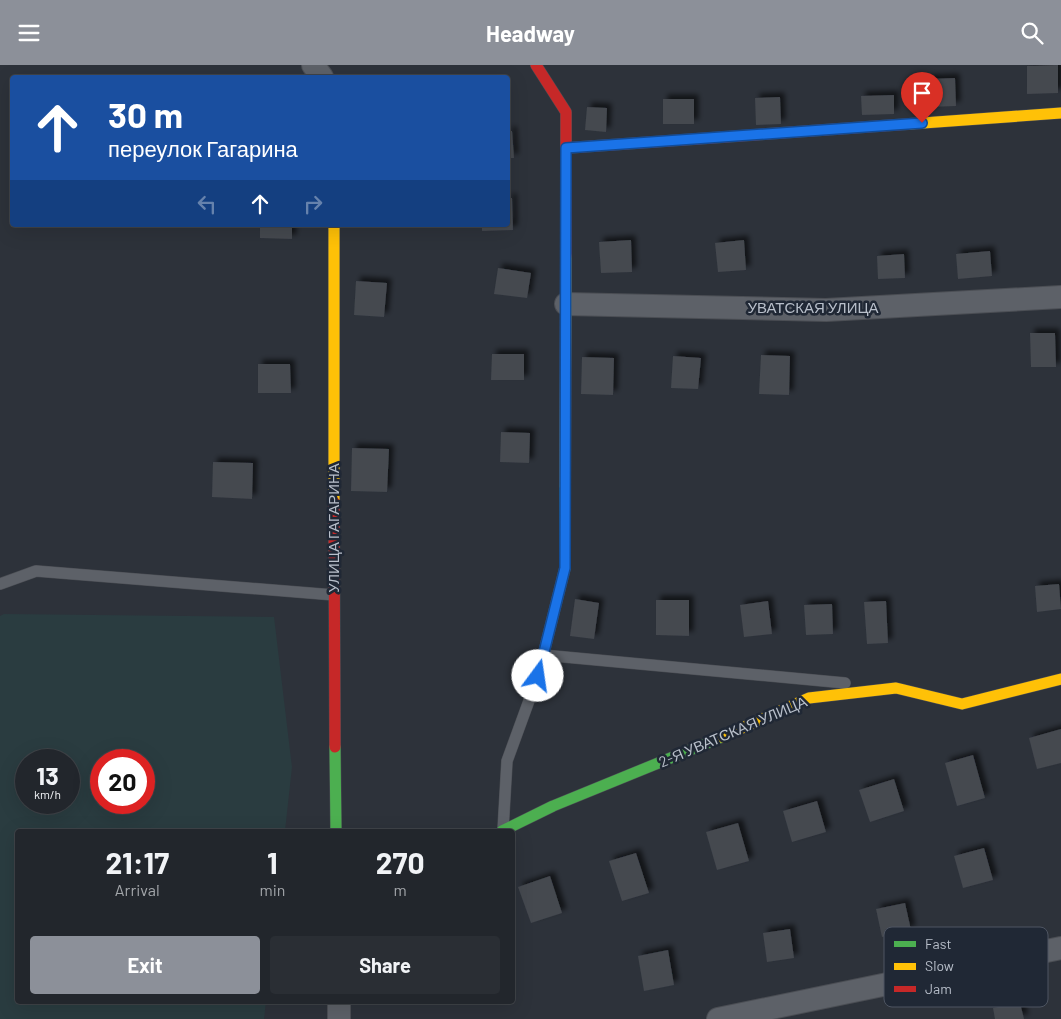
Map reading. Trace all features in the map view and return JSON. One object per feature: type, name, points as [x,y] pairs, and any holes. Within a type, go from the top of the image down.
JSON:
[{"type":"street","points":[[536,65],[566,112],[565,568]]},
{"type":"street","points":[[566,148],[1061,113]]},
{"type":"street","name":"УЛИЦА ГАГАРИНА","points":[[334,227],[336,829]]},
{"type":"street","name":"УВАТСКАЯ УЛИЦА","points":[[566,304],[826,311],[1061,297]]},
{"type":"street","name":"2-Я УВАТСКАЯ УЛИЦА","points":[[506,829],[553,806],[709,743],[809,698],[896,688],[962,704],[1061,679]]},
{"type":"street","points":[[1048,951],[1061,948]]},
{"type":"street","points":[[718,1019],[884,985]]},
{"type":"lane","points":[[502,829],[506,761],[538,676],[565,568]]},
{"type":"lane","points":[[0,583],[36,571],[334,595]]},
{"type":"lane","points":[[543,655],[896,688]]},
{"type":"shaded area","points":[[4,614],[274,617],[292,767],[285,829],[15,829],[15,1004],[266,1004],[264,1019],[0,1019],[0,616]]},
{"type":"building","points":[[1058,65],[1058,93],[1027,94],[1027,66]]},
{"type":"building","points":[[955,78],[956,106],[929,107],[928,79]]},
{"type":"building","points":[[894,95],[894,114],[862,115],[861,96]]},
{"type":"building","points":[[780,97],[781,124],[756,125],[755,98]]},
{"type":"building","points":[[663,99],[694,99],[694,124],[663,124]]},
{"type":"building","points":[[587,107],[607,108],[606,132],[585,130]]},
{"type":"building","points":[[510,131],[512,131],[514,158],[510,158]]},
{"type":"building","points":[[510,198],[512,198],[513,230],[482,231],[482,227],[510,227]]},
{"type":"building","points":[[260,227],[292,227],[292,239],[260,238]]},
{"type":"building","points":[[631,240],[632,272],[601,273],[599,242]]},
{"type":"building","points":[[744,240],[746,270],[718,272],[715,243]]},
{"type":"building","points":[[990,251],[992,276],[958,279],[956,254]]},
{"type":"building","points":[[904,254],[905,278],[878,279],[877,256]]},
{"type":"building","points":[[498,268],[531,273],[527,298],[494,294]]},
{"type":"building","points":[[356,281],[387,283],[384,317],[354,315]]},
{"type":"building","points":[[1030,333],[1055,333],[1056,367],[1031,367]]},
{"type":"building","points":[[492,354],[524,354],[524,380],[491,380]]},
{"type":"building","points":[[761,355],[790,356],[789,395],[759,394]]},
{"type":"building","points":[[673,356],[701,358],[698,389],[671,388]]},
{"type":"building","points":[[582,357],[614,358],[613,395],[581,394]]},
{"type":"building","points":[[258,364],[290,364],[291,393],[258,393]]},
{"type":"building","points":[[501,432],[530,433],[529,463],[500,462]]},
{"type":"building","points":[[352,448],[389,449],[387,492],[351,491]]},
{"type":"building","points":[[213,462],[253,463],[252,499],[212,497]]},
{"type":"building","points":[[1059,584],[1061,609],[1037,612],[1035,586]]},
{"type":"building","points":[[575,599],[599,603],[594,639],[570,636]]},
{"type":"building","points":[[656,600],[689,600],[689,636],[656,635]]},
{"type":"building","points":[[768,601],[772,634],[744,637],[740,605]]},
{"type":"building","points":[[886,601],[888,643],[867,644],[864,602]]},
{"type":"building","points":[[832,604],[833,634],[806,635],[804,605]]},
{"type":"building","points":[[1061,729],[1061,763],[1037,769],[1029,738]]},
{"type":"building","points":[[973,755],[985,798],[957,806],[945,763]]},
{"type":"building","points":[[894,779],[904,811],[870,822],[859,790]]},
{"type":"building","points":[[817,801],[826,832],[792,842],[783,811]]},
{"type":"building","points":[[738,823],[749,861],[717,870],[706,832]]},
{"type":"building","points":[[984,848],[993,880],[963,888],[954,856]]},
{"type":"building","points":[[636,853],[649,893],[622,901],[609,861]]},
{"type":"building","points":[[550,876],[562,913],[531,923],[518,887]]},
{"type":"building","points":[[905,903],[910,927],[884,927],[884,937],[882,937],[876,909]]},
{"type":"building","points":[[790,929],[794,958],[767,962],[763,933]]},
{"type":"building","points":[[668,950],[674,985],[644,991],[638,956]]},
{"type":"building","points":[[1021,1007],[1024,1019],[995,1019],[993,1008]]},
{"type":"traffic: fast","points":[[565,486],[565,568]]},
{"type":"traffic: fast","points":[[506,829],[553,806],[722,737]]},
{"type":"traffic: fast","points":[[335,747],[336,829]]},
{"type":"traffic: slow","points":[[909,124],[1061,113]]},
{"type":"traffic: slow","points":[[334,227],[334,502]]},
{"type":"traffic: slow","points":[[565,486],[566,256]]},
{"type":"traffic: slow","points":[[722,737],[809,698],[896,688],[962,704],[1061,679]]},
{"type":"traffic: jam","points":[[536,65],[566,112],[566,256]]},
{"type":"traffic: jam","points":[[566,148],[909,124]]},
{"type":"traffic: jam","points":[[334,502],[335,747]]},
{"type":"route","points":[[538,676],[565,568],[566,148],[922,123]]}]
